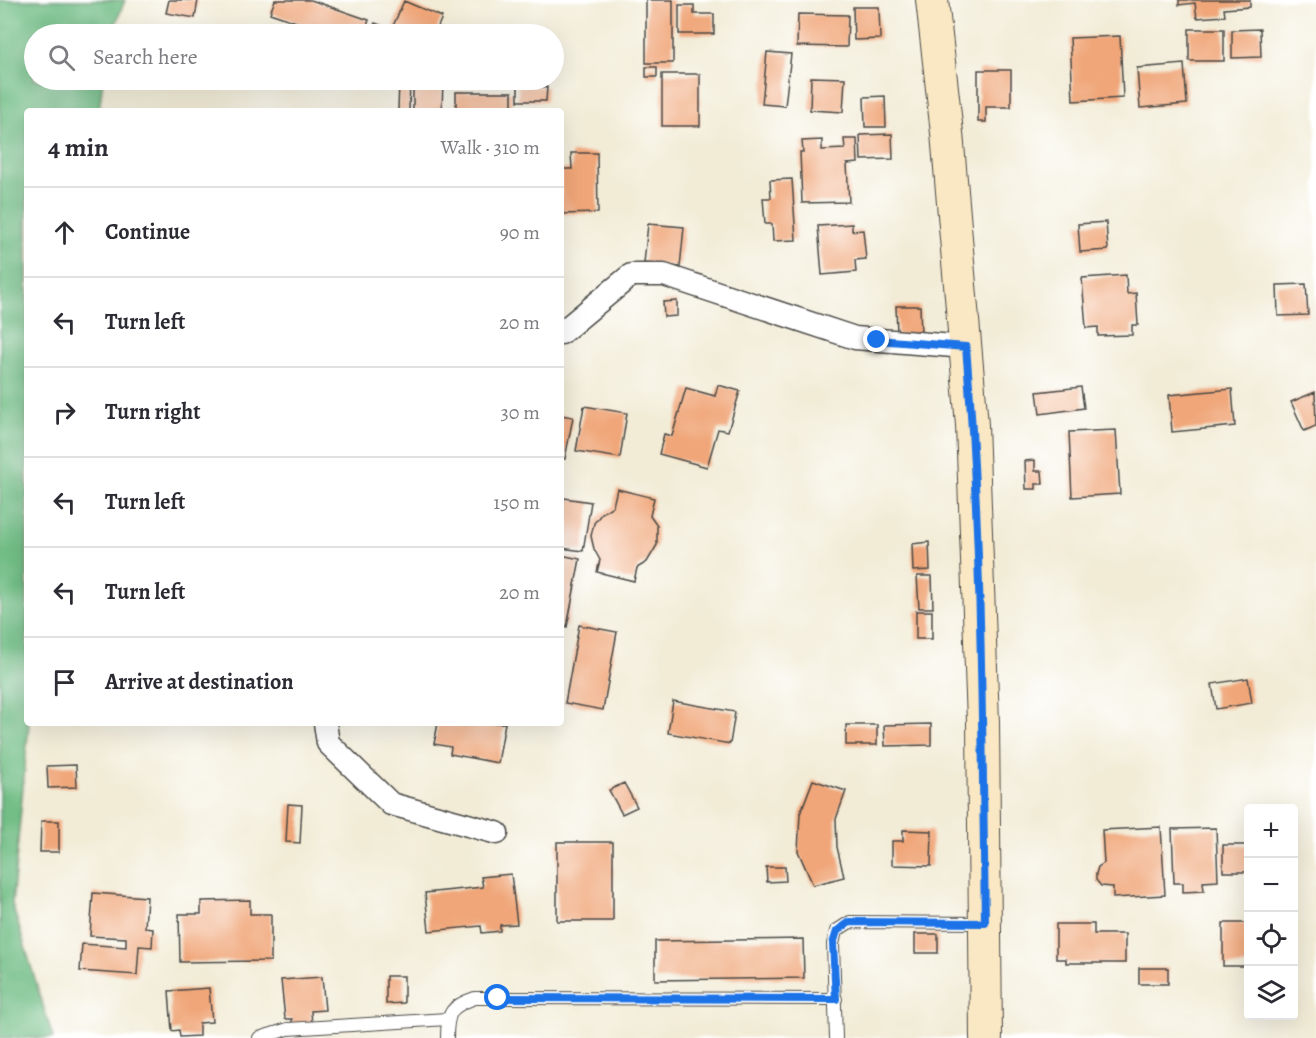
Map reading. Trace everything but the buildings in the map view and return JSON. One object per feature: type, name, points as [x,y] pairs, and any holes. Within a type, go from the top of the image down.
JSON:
[{"type":"street","points":[[932,0],[947,133],[972,425],[983,722],[987,1038]]},
{"type":"street","points":[[564,331],[631,275],[664,274],[855,338],[966,347]]},
{"type":"street","points":[[325,726],[328,743],[391,804],[497,832]]},
{"type":"lane","points":[[836,1038],[833,944],[837,931],[850,922],[985,923]]},
{"type":"lane","points":[[447,1038],[447,1019],[457,1004],[475,998],[836,999]]},
{"type":"lane","points":[[259,1038],[288,1029],[447,1019]]},
{"type":"green space","points":[[0,0],[125,0],[116,24],[24,24],[24,90],[102,90],[99,108],[24,108],[24,726],[29,726],[12,904],[53,1038],[0,1038]]},
{"type":"route","points":[[498,998],[836,999],[833,944],[837,931],[850,922],[985,923],[983,722],[972,425],[966,347],[877,340]]}]
